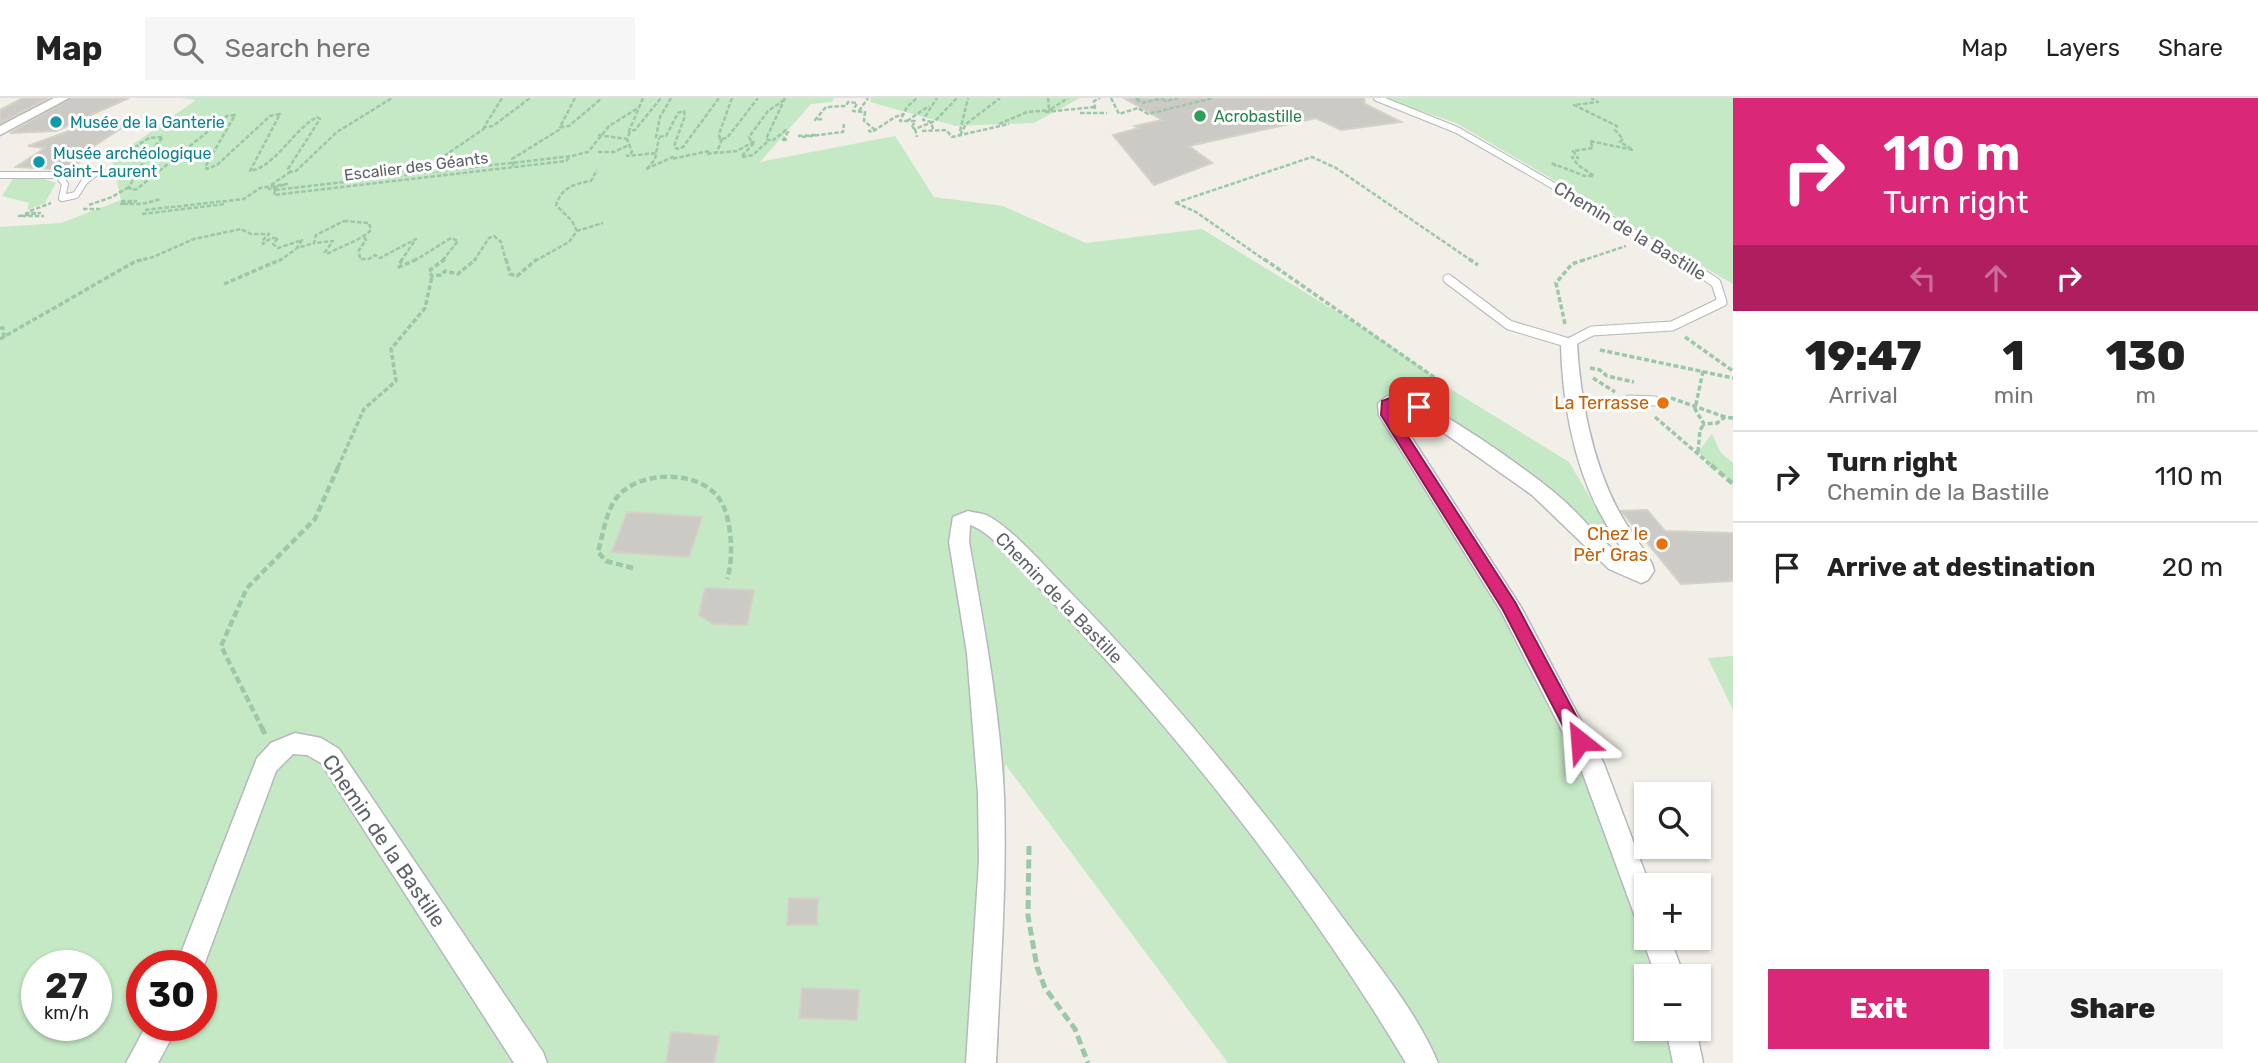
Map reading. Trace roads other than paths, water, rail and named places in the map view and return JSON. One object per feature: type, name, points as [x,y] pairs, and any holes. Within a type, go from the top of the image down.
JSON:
[{"type":"street","points":[[0,131],[63,98]]},
{"type":"street","points":[[1569,343],[1568,363],[1584,442],[1606,507],[1642,564],[1644,570],[1641,575],[1618,564],[1554,502],[1419,407],[1395,400],[1387,404],[1388,415],[1510,607],[1592,764],[1634,878]]},
{"type":"street","name":"Chemin de la Bastille","points":[[981,1063],[992,861],[991,793],[978,653],[958,542],[960,522],[968,518],[981,521],[996,532],[1094,629],[1209,761],[1337,933],[1396,1017],[1423,1063]]},
{"type":"street","name":"Chemin de la Bastille","points":[[196,950],[274,752],[291,744],[315,744],[330,756],[532,1063]]},
{"type":"street","points":[[141,1063],[154,1041]]},
{"type":"street","points":[[1683,1041],[1688,1063]]},
{"type":"lane","name":"Chemin de la Bastille","points":[[1377,98],[1457,130],[1700,270],[1716,283],[1722,302],[1670,327],[1593,330],[1579,334],[1569,343]]},
{"type":"lane","points":[[0,175],[58,176],[65,184],[62,198],[76,195],[84,182],[94,174]]},
{"type":"lane","points":[[1448,279],[1509,325],[1569,343]]},
{"type":"lane","points":[[1629,400],[1655,401]]},
{"type":"place","name":"Acrobastille","points":[[1200,116]]},
{"type":"place","name":"Musée de la Ganterie","points":[[56,122]]},
{"type":"place","name":"Musée archéologique Saint-Laurent","points":[[39,162]]},
{"type":"place","name":"La Terrasse","points":[[1663,403]]},
{"type":"place","name":"Chez le Pèr' Gras","points":[[1662,544]]}]
